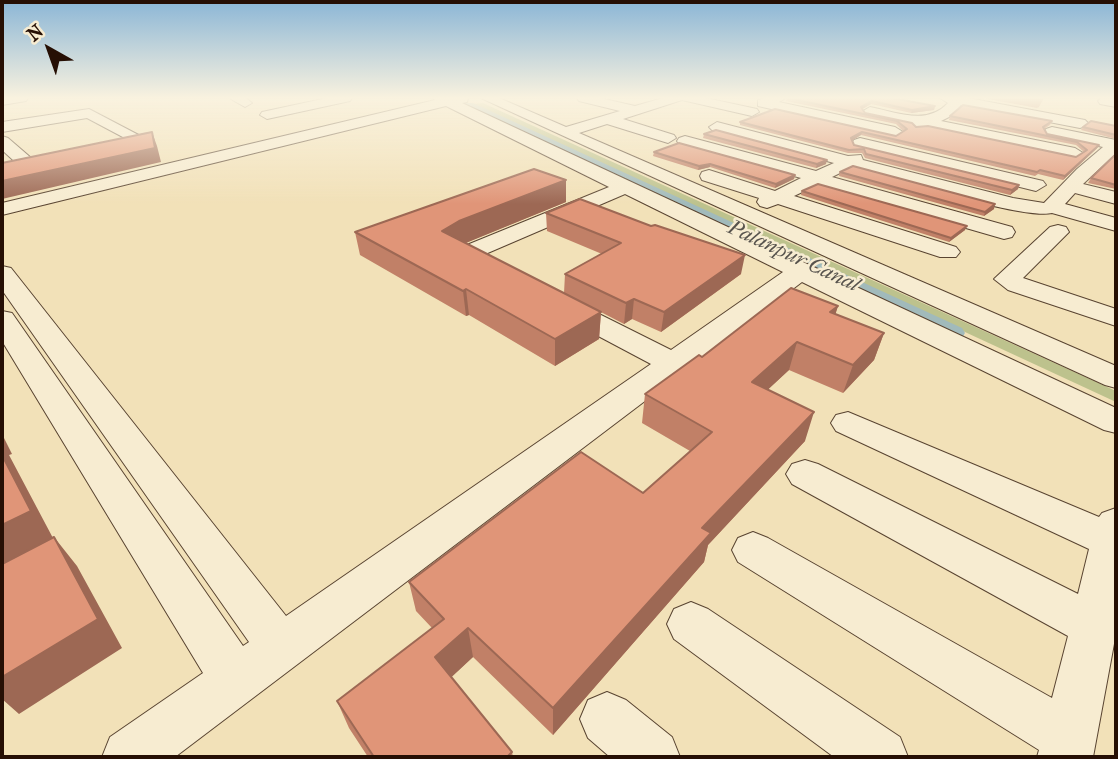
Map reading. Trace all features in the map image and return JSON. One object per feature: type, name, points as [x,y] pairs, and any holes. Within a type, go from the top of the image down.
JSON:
[{"type":"street","points":[[128,133],[142,141]]},
{"type":"street","points":[[2,201],[274,133]]},
{"type":"street","points":[[2,209],[308,133]]},
{"type":"street","points":[[517,133],[1116,422]]},
{"type":"street","points":[[569,133],[1116,377]]},
{"type":"street","points":[[654,133],[1004,232]]},
{"type":"street","points":[[755,133],[848,162],[1013,204],[1055,219],[1116,225]]},
{"type":"street","points":[[982,133],[1075,153]]},
{"type":"street","points":[[1071,133],[1116,145]]},
{"type":"street","points":[[751,213],[776,197],[902,134],[991,153]]},
{"type":"street","points":[[838,138],[1036,185]]},
{"type":"street","points":[[4,144],[31,167]]},
{"type":"street","points":[[1111,308],[1017,285],[1006,279],[1055,219],[1070,186],[1116,145]]},
{"type":"street","points":[[641,154],[948,252]]},
{"type":"street","points":[[1070,186],[1116,198]]},
{"type":"street","points":[[519,284],[477,261],[471,257],[470,252],[625,187]]},
{"type":"street","points":[[130,757],[801,271]]},
{"type":"street","points":[[2,273],[11,317],[69,392],[135,452],[281,648]]},
{"type":"street","points":[[543,296],[673,363]]},
{"type":"street","points":[[69,392],[99,469],[236,680]]},
{"type":"street","points":[[753,550],[1067,748],[1114,533],[848,423]]},
{"type":"street","points":[[99,469],[135,452]]},
{"type":"street","points":[[805,474],[1094,626]]},
{"type":"street","points":[[691,624],[880,757]]},
{"type":"street","points":[[607,719],[652,757]]},
{"type":"green space","points":[[536,133],[550,133],[1116,391],[1116,402]]},
{"type":"building","points":[[145,133],[152,133],[155,148],[2,181],[2,163]]},
{"type":"building","points":[[729,133],[827,160],[817,164],[704,134]]},
{"type":"building","points":[[784,133],[859,133],[851,138],[854,145],[1019,185],[1012,190],[866,154],[864,149],[849,150]]},
{"type":"building","points":[[868,133],[896,136],[900,133],[963,133],[1076,157],[1087,150],[1077,142],[1035,133],[1099,145],[1065,176]]},
{"type":"building","points":[[679,143],[795,175],[776,184],[710,164],[699,166],[654,152]]},
{"type":"building","points":[[1116,154],[1116,185],[1091,178]]},
{"type":"building","points":[[853,166],[995,204],[985,212],[840,172]]},
{"type":"building","points":[[534,169],[566,180],[459,221],[442,231],[601,312],[555,339],[466,289],[463,291],[355,232]]},
{"type":"building","points":[[818,184],[967,226],[951,238],[802,191]]},
{"type":"building","points":[[580,199],[651,226],[655,225],[745,255],[664,312],[634,299],[626,303],[565,274],[621,243],[546,213]]},
{"type":"building","points":[[791,288],[838,306],[830,312],[884,333],[853,365],[797,342],[752,382],[814,412],[702,528],[711,533],[553,708],[468,628],[435,657],[512,752],[507,757],[374,757],[337,701],[444,619],[409,582],[581,452],[643,493],[712,432],[645,394],[699,355],[702,357]]},
{"type":"building","points":[[2,455],[31,511],[2,525]]},
{"type":"building","points":[[54,537],[98,619],[2,677],[2,564]]},
{"type":"waterway","name":"Palanpur Canal","points":[[529,133],[954,333]]}]
